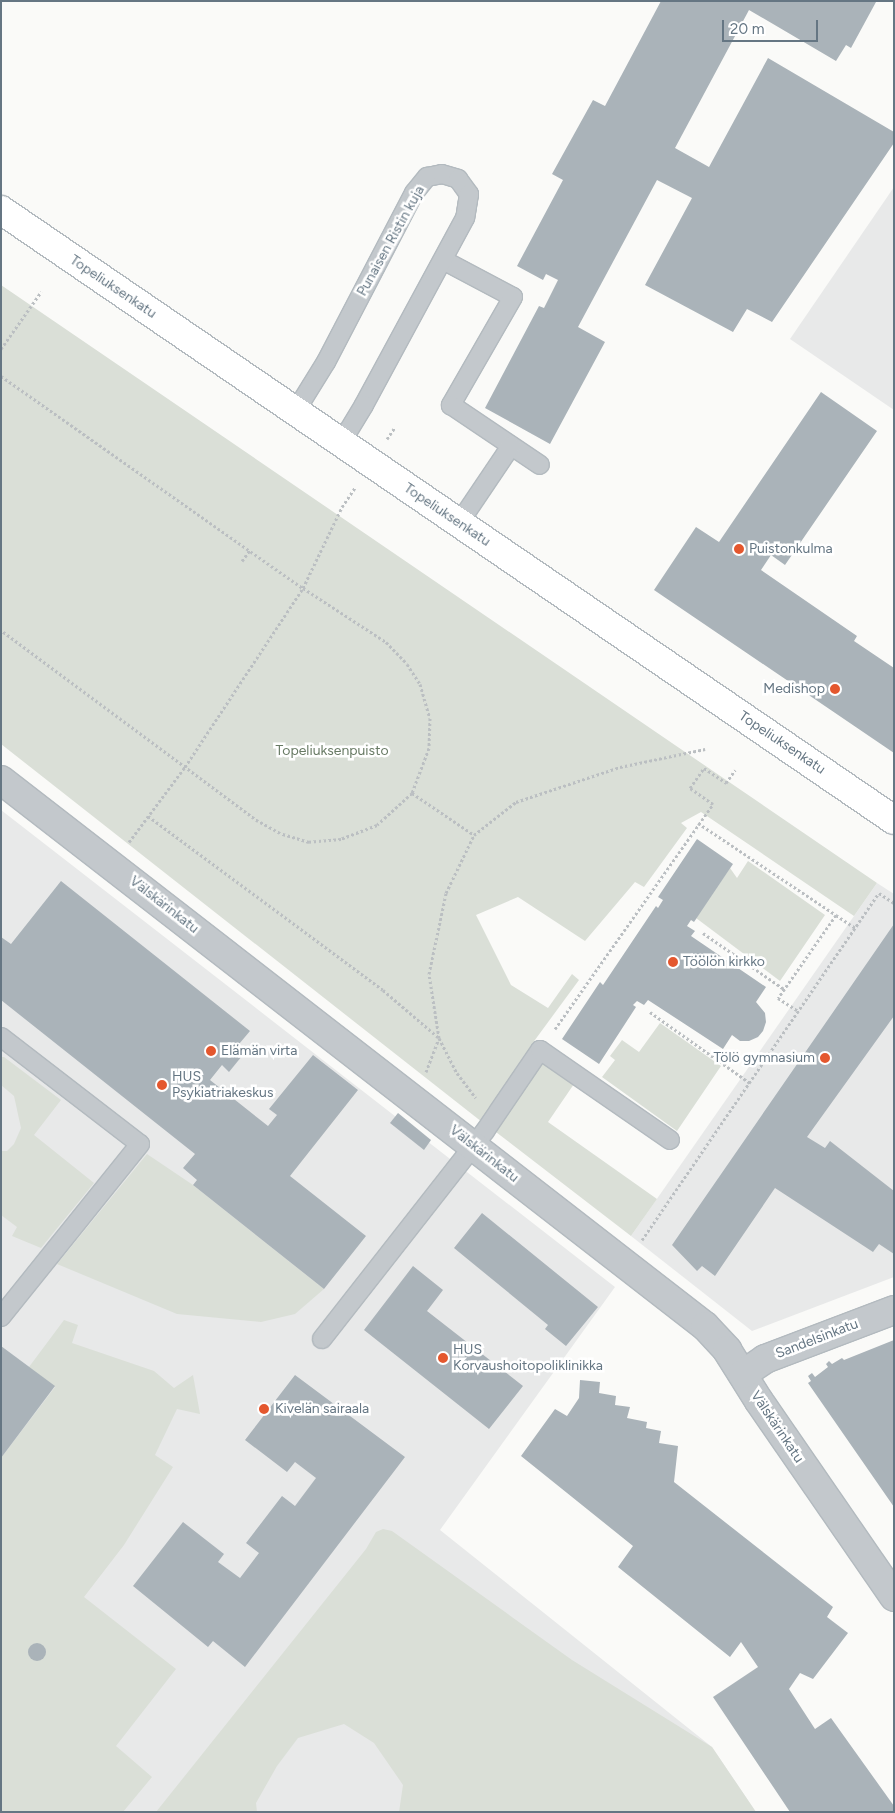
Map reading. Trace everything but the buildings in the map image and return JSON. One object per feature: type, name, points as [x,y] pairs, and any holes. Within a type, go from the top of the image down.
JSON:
[{"type":"main road","name":"Topeliuksenkatu","points":[[1,210],[894,820]]},
{"type":"street","name":"Välskärinkatu","points":[[1,780],[479,1138],[705,1326],[724,1346],[894,1597]]},
{"type":"street","name":"Sandelsinkatu","points":[[742,1374],[765,1359],[894,1310]]},
{"type":"lane","name":"Punaisen Ristin kuja","points":[[295,412],[326,362],[414,193],[427,177],[442,174],[458,179],[469,194],[465,218],[364,405],[341,443]]},
{"type":"lane","points":[[443,260],[513,297],[451,405],[540,466]]},
{"type":"lane","points":[[459,523],[511,446]]},
{"type":"lane","points":[[1,1037],[140,1144],[1,1317]]},
{"type":"lane","points":[[322,1339],[479,1138],[540,1050],[670,1140]]},
{"type":"path","points":[[1,349],[41,292]]},
{"type":"path","points":[[1,376],[303,588],[386,642],[407,664],[420,684],[430,718],[429,748],[412,793],[377,824],[341,839],[309,842],[280,833],[258,821],[1,630]]},
{"type":"path","points":[[126,846],[185,767],[303,588],[342,507]]},
{"type":"path","points":[[242,561],[250,550]]},
{"type":"path","points":[[479,1138],[476,1096],[457,1074],[439,1038],[429,974],[446,893],[474,835],[516,802],[620,767],[705,749]]},
{"type":"path","points":[[540,1050],[712,804],[690,788],[704,768],[726,783],[735,770]]},
{"type":"path","points":[[412,793],[474,835]]},
{"type":"path","points":[[148,816],[383,990],[439,1038]]},
{"type":"path","points":[[698,823],[855,928]]},
{"type":"path","points":[[641,1240],[879,894],[894,904]]},
{"type":"path","points":[[798,1011],[778,998],[836,914]]},
{"type":"path","points":[[703,933],[784,989]]},
{"type":"path","points":[[650,1012],[750,1083]]},
{"type":"path","points":[[425,1073],[439,1038]]},
{"type":"shaded area","points":[[894,187],[894,410],[790,339]]},
{"type":"shaded area","name":"Kivelän sairaala","points":[[1,810],[615,1287],[440,1530],[712,1747],[756,1812],[1,1812]]},
{"type":"shaded area","name":"Tölö gymnasium","points":[[877,883],[894,894],[894,1277],[752,1331],[631,1236]]},
{"type":"green space","name":"Topeliuksenpuisto","points":[[1,285],[877,883],[854,916],[701,812],[681,823],[687,828],[644,887],[635,882],[585,941],[518,897],[476,915],[511,985],[548,1008],[572,974],[579,980],[532,1044],[482,1122],[1,744]]},
{"type":"green space","points":[[748,861],[825,915],[780,981],[696,918],[730,868],[737,878]]},
{"type":"green space","points":[[660,1023],[721,1066],[677,1131],[602,1077],[615,1060],[610,1056],[622,1040],[639,1052]]},
{"type":"green space","points":[[1,1057],[4,1057],[61,1100],[34,1135],[94,1183],[41,1248],[12,1236],[17,1227],[1,1215],[1,1151],[7,1151],[14,1144],[21,1128],[14,1096],[1,1085]]},
{"type":"green space","points":[[539,1059],[574,1084],[548,1122],[657,1199],[631,1236],[492,1129]]},
{"type":"green space","points":[[147,1154],[193,1185],[324,1289],[295,1314],[261,1322],[177,1314],[57,1264]]},
{"type":"green space","points":[[64,1320],[78,1325],[72,1343],[154,1371],[174,1388],[193,1375],[200,1414],[177,1409],[155,1455],[173,1467],[124,1545],[84,1597],[176,1669],[116,1746],[152,1777],[123,1812],[1,1812],[1,1458],[55,1387],[29,1367]]},
{"type":"green space","points":[[383,1529],[392,1531],[572,1660],[712,1747],[756,1812],[399,1812],[403,1785],[374,1743],[344,1724],[298,1738],[277,1766],[256,1803],[257,1812],[156,1812],[366,1549],[376,1532]]},
{"type":"place","name":"Puistonkulma","points":[[739,549]]},
{"type":"place","name":"Medishop","points":[[835,689]]},
{"type":"place","name":"Töölön kirkko","points":[[673,962]]},
{"type":"place","name":"Elämän virta","points":[[211,1051]]},
{"type":"place","name":"Tölö gymnasium","points":[[825,1058]]},
{"type":"place","name":"HUS Psykiatriakeskus","points":[[162,1085]]},
{"type":"place","name":"HUS Korvaushoitopoliklinikka","points":[[443,1358]]},
{"type":"place","name":"Kivelän sairaala","points":[[264,1409]]}]
